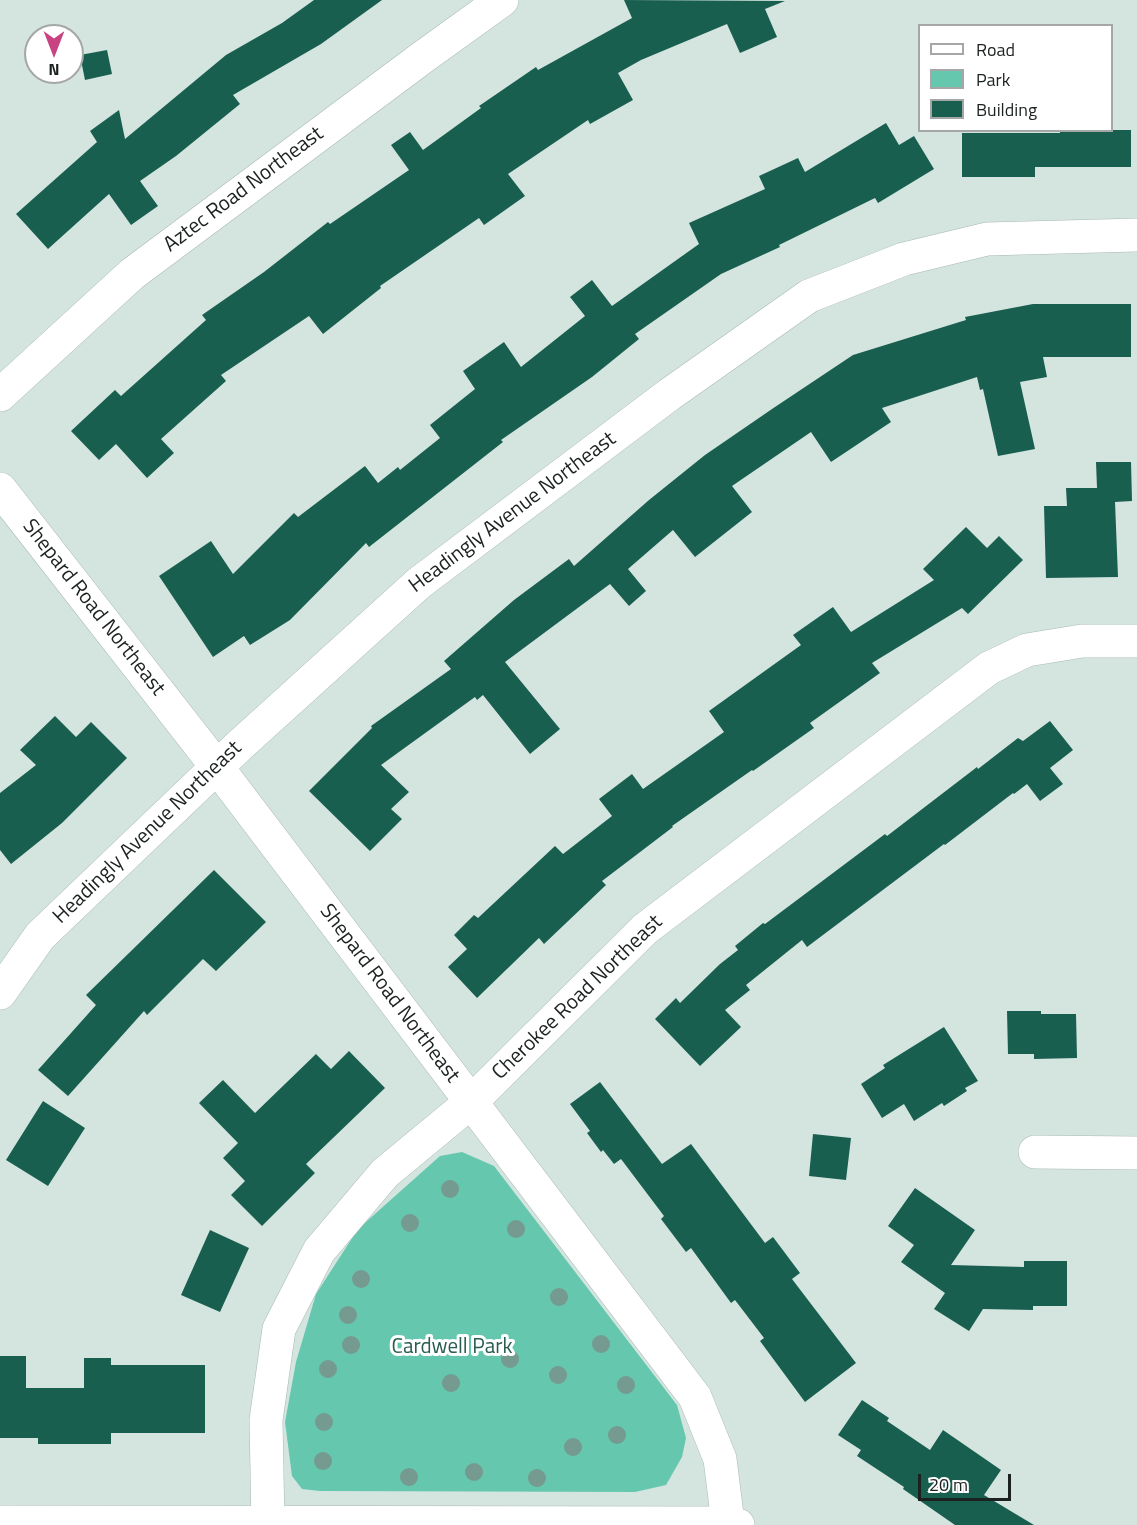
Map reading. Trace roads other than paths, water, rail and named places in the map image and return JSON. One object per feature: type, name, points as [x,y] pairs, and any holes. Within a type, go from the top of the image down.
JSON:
[{"type":"street","name":"Aztec Road Northeast","points":[[0,395],[132,274],[502,0]]},
{"type":"street","name":"Headingly Avenue Northeast","points":[[0,993],[40,936],[307,683],[419,583],[670,394],[809,296],[903,259],[987,239],[1137,235]]},
{"type":"street","name":"Shepard Road Northeast","points":[[0,489],[217,767],[695,1397],[720,1459],[733,1524]]},
{"type":"street","name":"Cherokee Road Northeast","points":[[268,1523],[266,1420],[279,1329],[319,1251],[385,1173],[471,1102],[645,929],[989,668],[1026,650],[1082,641],[1137,641]]},
{"type":"street","points":[[1035,1152],[1137,1154]]},
{"type":"street","points":[[0,1522],[733,1524]]},
{"type":"park label","name":"Cardwell Park","points":[[452,1348]]}]
